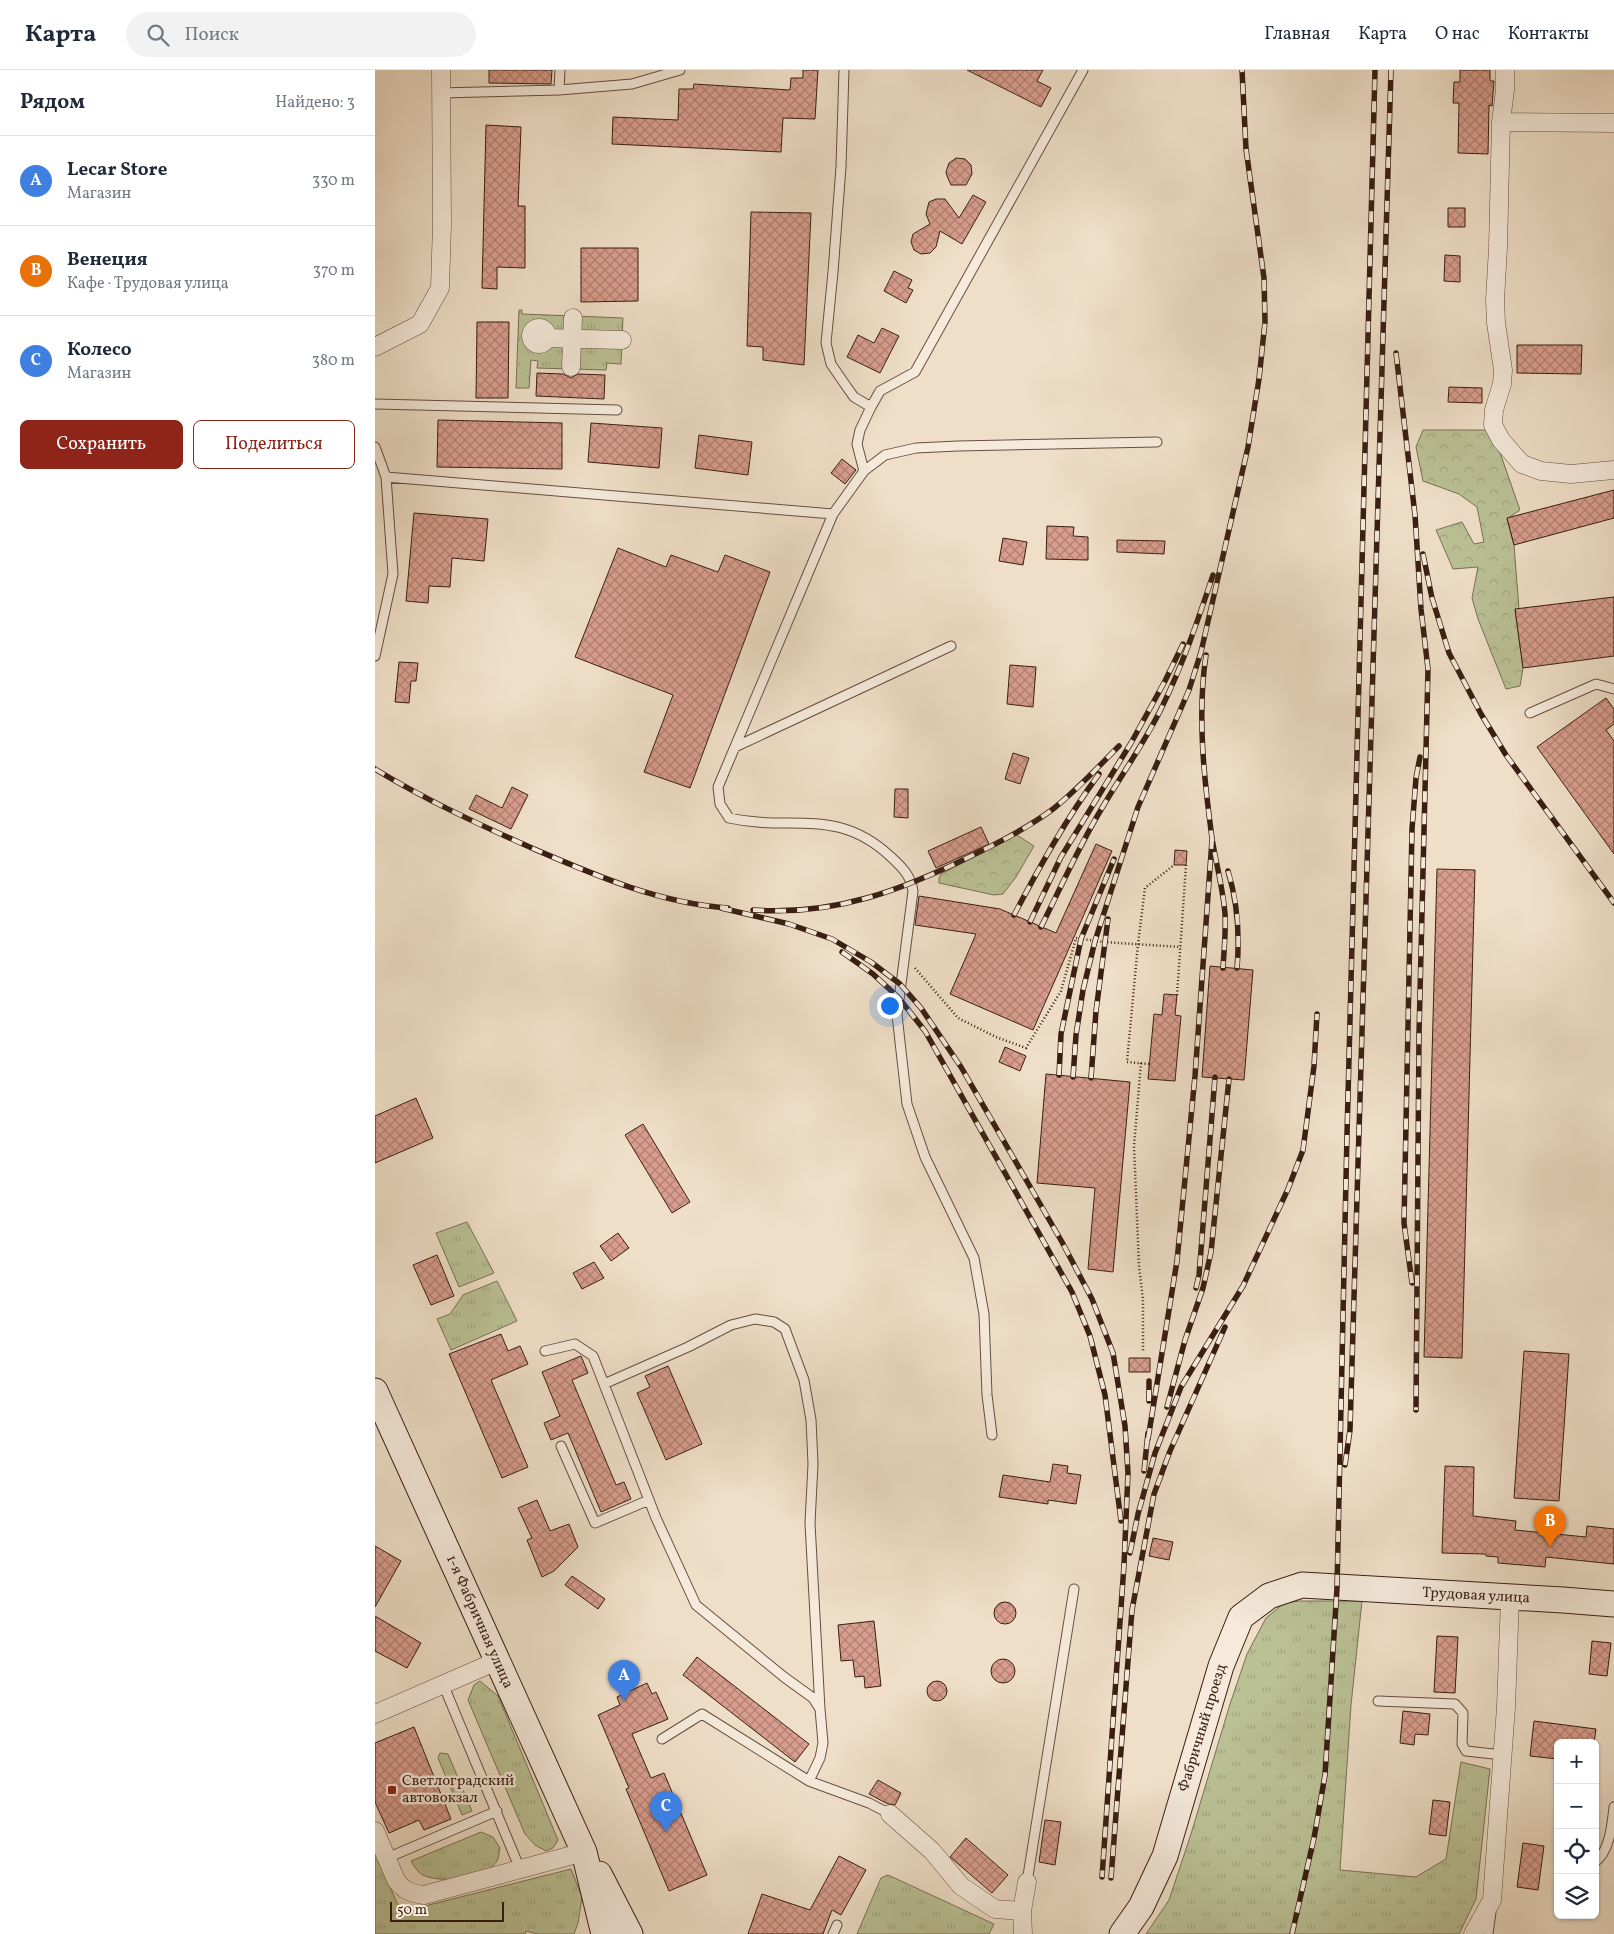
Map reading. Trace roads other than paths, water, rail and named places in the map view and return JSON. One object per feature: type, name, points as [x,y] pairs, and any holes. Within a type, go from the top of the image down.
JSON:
[{"type":"main road","name":"1-я Фабричная улица","points":[[375,1392],[584,1852]]},
{"type":"main road","name":"Фабричный проезд","points":[[1122,1934],[1141,1907],[1165,1856],[1221,1666],[1241,1617],[1269,1596],[1294,1588],[1303,1586],[1337,1588]]},
{"type":"main road","name":"Трудовая улица","points":[[1337,1588],[1614,1604]]},
{"type":"main road","points":[[584,1852],[604,1934]]},
{"type":"main road","points":[[584,1852],[600,1876],[630,1934]]},
{"type":"street","points":[[375,347],[420,324],[440,288],[442,224],[441,70]]},
{"type":"street","points":[[1505,70],[1505,90],[1501,122],[1495,300],[1496,323],[1503,370],[1502,384],[1494,410],[1493,425],[1501,440],[1522,464],[1541,471],[1571,474],[1614,470]]},
{"type":"street","points":[[1501,122],[1614,124]]},
{"type":"street","points":[[571,367],[573,318]]},
{"type":"street","points":[[543,328],[572,339],[621,340]]},
{"type":"street","points":[[1473,1934],[1492,1900],[1503,1755],[1510,1598]]},
{"type":"street","points":[[375,1714],[497,1661]]},
{"type":"street","points":[[890,1814],[932,1851],[961,1886],[995,1909],[1022,1911]]},
{"type":"street","points":[[375,1831],[401,1887],[407,1892],[424,1895],[584,1852]]},
{"type":"street","points":[[1023,1934],[1022,1911],[1027,1882]]},
{"type":"lane","points":[[559,90],[560,70]]},
{"type":"lane","points":[[440,93],[559,90],[633,84],[680,70]]},
{"type":"lane","points":[[844,70],[841,167],[826,343],[831,364],[844,383],[854,397],[871,407]]},
{"type":"lane","points":[[864,471],[857,444],[860,430],[871,407],[880,391],[915,372],[1083,70]]},
{"type":"lane","points":[[375,404],[617,410]]},
{"type":"lane","points":[[992,1435],[987,1394],[984,1314],[974,1258],[925,1157],[907,1104],[897,1015],[899,984],[905,957],[913,891],[912,884],[906,871],[875,842],[843,827],[818,823],[749,823],[729,818],[720,804],[718,787],[833,514],[864,471],[885,455],[916,448],[1157,442]]},
{"type":"lane","points":[[375,447],[386,477],[393,574],[375,656]]},
{"type":"lane","points":[[386,477],[833,514]]},
{"type":"lane","points":[[735,747],[951,646]]},
{"type":"lane","points":[[1530,713],[1596,684],[1614,690]]},
{"type":"lane","points":[[604,1384],[688,1347],[731,1325],[755,1319],[774,1322],[785,1329],[804,1380],[811,1420],[813,1464],[810,1523],[823,1742],[820,1758],[809,1781]]},
{"type":"lane","points":[[545,1351],[575,1344],[593,1356],[649,1500],[696,1605],[784,1677],[813,1698],[820,1709]]},
{"type":"lane","points":[[561,1446],[595,1523],[649,1500]]},
{"type":"lane","points":[[1027,1882],[1074,1589]]},
{"type":"lane","points":[[443,1684],[520,1869]]},
{"type":"lane","points":[[1378,1701],[1455,1704],[1463,1713],[1462,1744],[1466,1751],[1503,1755]]},
{"type":"lane","points":[[662,1739],[702,1714],[809,1781],[869,1803],[890,1814]]},
{"type":"lane","points":[[1599,1859],[1611,1835],[1614,1807]]},
{"type":"lane","points":[[387,1858],[497,1811]]},
{"type":"lane","points":[[1488,1934],[1492,1900]]},
{"type":"lane","points":[[833,1934],[837,1924]]},
{"type":"railway","points":[[1073,1077],[1076,1035],[1083,990],[1095,941],[1138,807],[1189,690],[1201,652],[1248,447],[1259,379],[1265,322],[1264,278],[1246,149],[1242,70]]},
{"type":"railway","points":[[1292,1934],[1314,1838],[1325,1775],[1337,1588],[1375,70]]},
{"type":"railway","points":[[1345,1465],[1350,1430],[1391,70]]},
{"type":"railway","points":[[1396,353],[1415,515],[1421,609],[1428,669],[1419,1034],[1416,1410]]},
{"type":"railway","points":[[1423,554],[1432,598],[1449,653],[1481,714],[1506,755],[1614,903]]},
{"type":"railway","points":[[1041,927],[1094,822],[1141,745],[1170,691],[1213,575]]},
{"type":"railway","points":[[1030,922],[1061,857],[1131,743],[1183,644]]},
{"type":"railway","points":[[1206,655],[1202,701],[1203,747],[1206,793],[1225,914],[1223,968]]},
{"type":"railway","points":[[753,910],[783,911],[812,909],[868,898],[948,867],[1005,839],[1044,816],[1070,794],[1119,746]]},
{"type":"railway","points":[[1412,1283],[1404,1223],[1412,829],[1416,778],[1420,757]]},
{"type":"railway","points":[[375,769],[453,812],[581,869],[653,894],[702,905],[728,908]]},
{"type":"railway","points":[[1014,915],[1075,808],[1099,774]]},
{"type":"railway","points":[[1148,1439],[1177,1261],[1195,1076],[1212,840]]},
{"type":"railway","points":[[1059,1075],[1061,1034],[1081,939],[1114,859]]},
{"type":"railway","points":[[1228,871],[1237,919],[1237,968]]},
{"type":"railway","points":[[721,908],[789,924],[832,939],[871,962],[900,984],[921,1008],[961,1067],[1062,1242],[1092,1299],[1113,1353],[1125,1426],[1128,1473],[1124,1565],[1102,1877]]},
{"type":"railway","points":[[1091,1078],[1096,1011],[1108,919]]},
{"type":"railway","points":[[842,952],[873,974],[898,997],[925,1031],[1072,1292],[1090,1336],[1105,1395],[1121,1521]]},
{"type":"railway","points":[[1130,1553],[1138,1514],[1155,1453],[1181,1387],[1243,1286],[1288,1189],[1303,1150],[1314,1066],[1317,1014]]},
{"type":"railway","points":[[1196,1288],[1199,1275],[1215,1077]]},
{"type":"railway","points":[[1167,1407],[1185,1340],[1203,1288],[1211,1252],[1229,1079]]},
{"type":"railway","points":[[1111,1878],[1132,1610],[1154,1494],[1170,1451],[1225,1327]]},
{"type":"railway","points":[[1149,1381],[1149,1401]]},
{"type":"railway","points":[[1144,1471],[1148,1433]]},
{"type":"place","name":"Венеция","points":[[1550,1547]]},
{"type":"place","name":"Lecar Store","points":[[624,1701]]},
{"type":"place","name":"Светлоградский автовокзал","points":[[392,1790]]},
{"type":"place","name":"Колесо","points":[[666,1832]]}]
